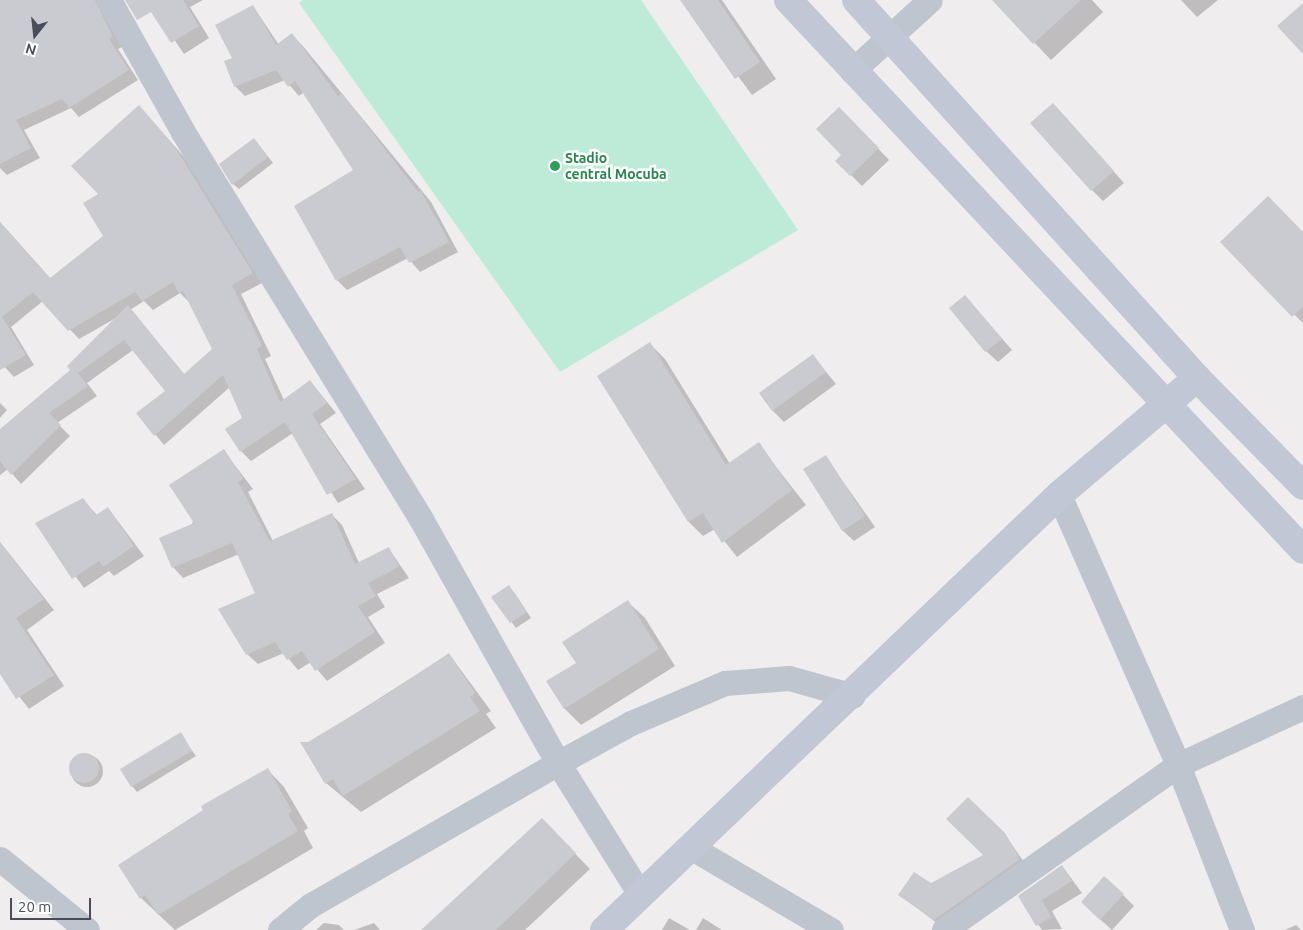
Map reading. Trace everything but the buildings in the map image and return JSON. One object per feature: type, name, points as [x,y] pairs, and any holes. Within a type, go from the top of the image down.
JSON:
[{"type":"street","points":[[109,0],[182,132],[420,520],[558,763],[640,894]]},
{"type":"street","points":[[788,0],[852,71],[1303,550]]},
{"type":"street","points":[[856,0],[1197,378],[1303,486]]},
{"type":"street","points":[[852,71],[930,0]]},
{"type":"street","points":[[604,930],[640,894],[692,848],[853,696],[1059,496],[1197,378]]},
{"type":"street","points":[[1059,496],[1178,765],[1242,930]]},
{"type":"street","points":[[280,930],[311,905],[558,763],[631,723],[725,683],[788,678],[853,696]]},
{"type":"street","points":[[944,930],[1178,765],[1303,707]]},
{"type":"street","points":[[692,848],[831,930]]},
{"type":"street","points":[[0,859],[86,930]]},
{"type":"green space","points":[[303,0],[641,0],[798,230],[560,372],[299,3]]},
{"type":"place","name":"Stadio central Mocuba","points":[[555,166]]}]
